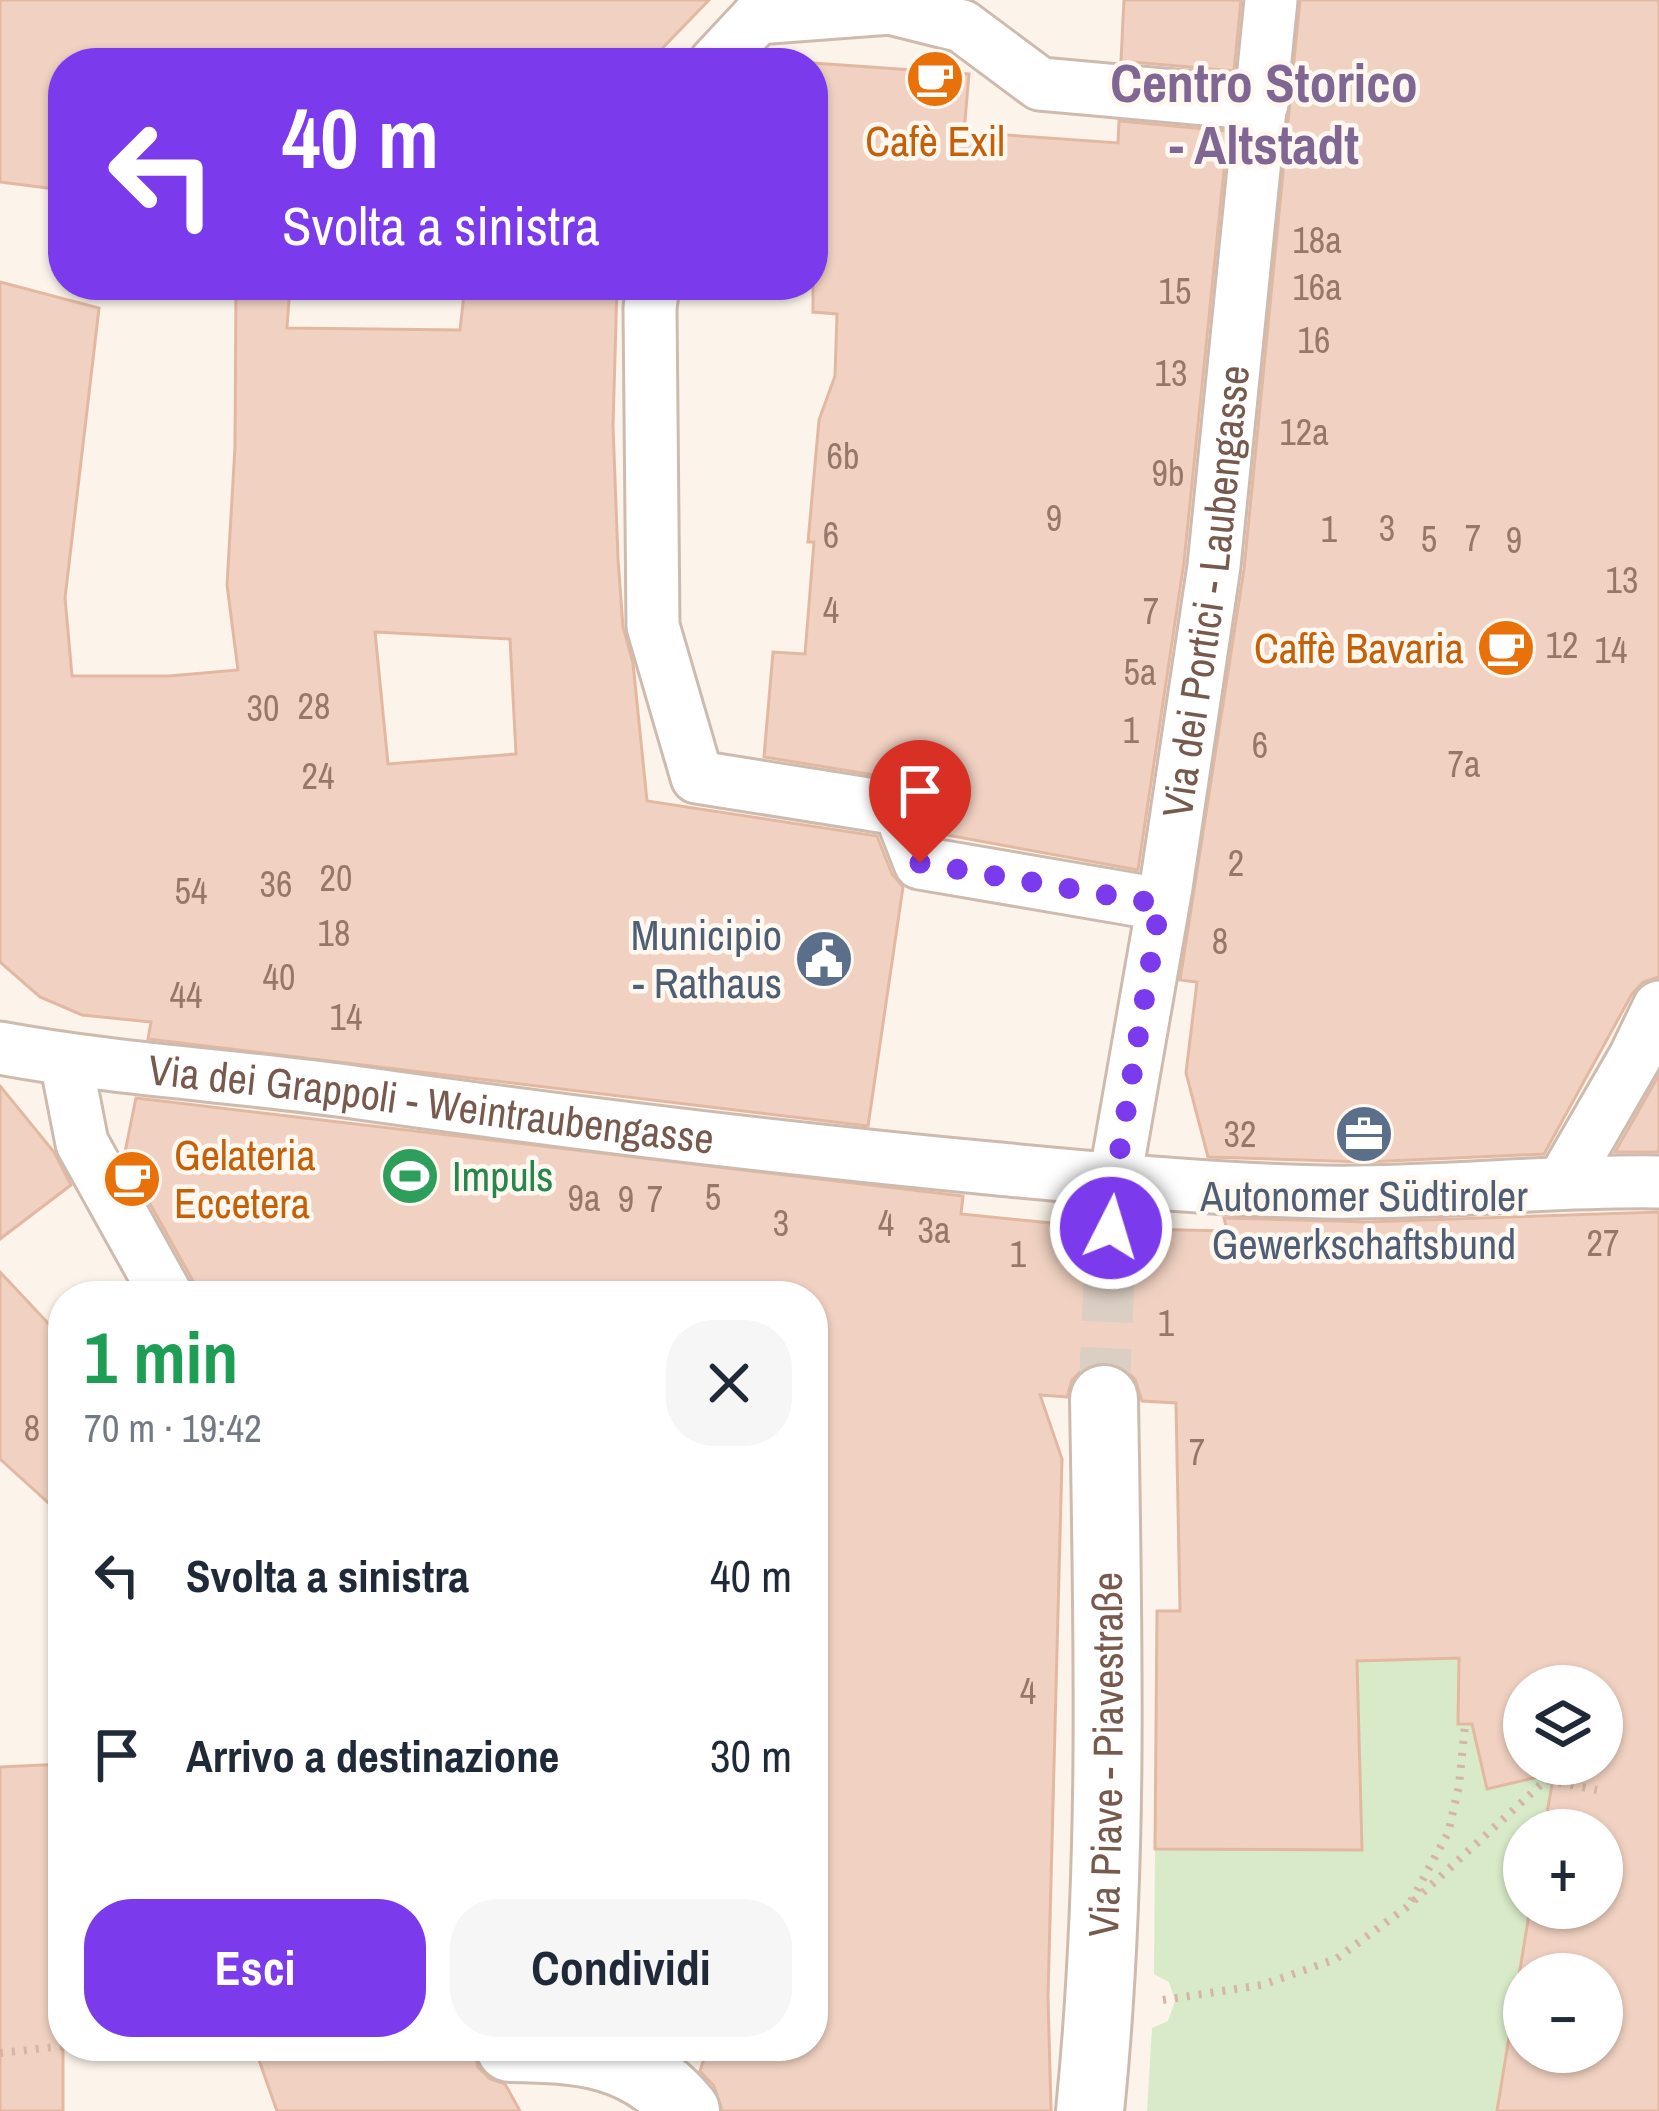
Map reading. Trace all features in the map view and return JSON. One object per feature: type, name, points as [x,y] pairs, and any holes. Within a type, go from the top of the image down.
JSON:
[{"type":"street","name":"Via dei Portici - Laubengasse","points":[[1113,1204],[1214,566],[1271,0]]},
{"type":"street","points":[[729,48],[757,18],[889,4],[962,26],[1040,84],[1262,104]]},
{"type":"street","points":[[651,300],[653,626],[697,777],[899,809],[920,863],[1160,904]]},
{"type":"street","points":[[1564,1180],[1659,1007]]},
{"type":"street","name":"Via dei Grappoli - Weintraubengasse","points":[[0,1048],[66,1061],[287,1082],[583,1125],[864,1156],[1113,1204],[1462,1190],[1564,1180],[1659,1182]]},
{"type":"street","points":[[66,1061],[82,1143],[159,1281]]},
{"type":"street","name":"Via Piave - Piavestraße","points":[[1090,2111],[1102,1996],[1110,1739],[1104,1399]]},
{"type":"street","points":[[617,2061],[686,2111]]},
{"type":"path","points":[[1407,1907],[1448,1833],[1459,1786],[1465,1724]]},
{"type":"path","points":[[1102,1996],[1175,2001],[1262,1985],[1336,1959],[1407,1907],[1541,1785]]},
{"type":"path","points":[[1572,1785],[1597,1790]]},
{"type":"path","points":[[0,2053],[48,2048]]},
{"type":"green space","points":[[1341,1636],[1408,1660],[1490,1657],[1490,1665],[1459,1667],[1458,1723],[1475,1725],[1503,1747],[1503,1785],[1584,1785],[1563,1809],[1503,1809],[1503,1929],[1527,1929],[1523,1953],[1503,1953],[1503,2073],[1497,2111],[1147,2111],[1152,2028],[1168,2021],[1175,2001],[1169,1982],[1154,1974],[1155,1849],[1362,1850]]},
{"type":"building","points":[[0,0],[709,0],[663,48],[48,48],[48,188],[0,182]]},
{"type":"building","points":[[1124,0],[1241,0],[1234,71],[1121,61]]},
{"type":"building","points":[[1300,0],[1659,0],[1659,977],[1643,982],[1632,994],[1544,1154],[1366,1162],[1208,1157],[1186,1073],[1197,982],[1180,980],[1244,569]]},
{"type":"building","points":[[828,64],[969,74],[964,132],[1118,143],[1119,121],[1228,131],[1184,562],[1138,870],[941,834],[919,786],[764,757],[773,652],[805,654],[814,542],[808,542],[819,420],[835,376],[837,314],[813,312],[813,300],[828,300]]},
{"type":"building","points":[[0,282],[48,295],[48,300],[99,308],[65,598],[72,676],[238,670],[227,585],[235,447],[236,300],[289,300],[287,328],[460,330],[463,300],[617,300],[613,426],[618,559],[647,801],[877,836],[892,874],[903,887],[868,1126],[148,1039],[151,1022],[82,1015],[40,997],[0,962]],"holes":[[[375,632],[510,639],[516,754],[388,764]]]},
{"type":"building","points":[[1659,1075],[1659,1152],[1615,1152]]},
{"type":"building","points":[[0,1086],[54,1152],[71,1185],[0,1239]]},
{"type":"building","points":[[136,1098],[963,1196],[961,1214],[1081,1226],[1093,1253],[1110,1259],[1135,1247],[1141,1229],[1227,1231],[1224,1218],[1367,1222],[1659,1212],[1659,2111],[1497,2111],[1503,2073],[1623,2073],[1623,1953],[1523,1953],[1527,1929],[1623,1929],[1623,1809],[1548,1809],[1552,1785],[1623,1785],[1623,1665],[1503,1665],[1504,1785],[1487,1789],[1472,1724],[1458,1724],[1459,1658],[1357,1661],[1362,1850],[1155,1849],[1157,1611],[1180,1611],[1176,1403],[1142,1401],[1135,1379],[1121,1366],[1105,1362],[1084,1368],[1072,1380],[1067,1397],[1040,1395],[1062,1459],[1048,1996],[1051,2111],[722,2111],[714,2086],[700,2071],[703,2061],[828,2061],[828,1281],[193,1281],[124,1157]]},
{"type":"building","points":[[0,1272],[48,1323],[48,1502],[0,1459]]},
{"type":"building","points":[[48,1765],[48,2061],[63,2061],[63,2111],[0,2111],[0,1767]]},
{"type":"building","points":[[259,2061],[477,2061],[490,2079],[505,2084],[520,2111],[277,2111]]},
{"type":"tunnel","points":[[1104,1399],[1111,1229]]},
{"type":"place","name":"Cafè Exil","points":[[935,79]]},
{"type":"place","name":"Caffè Bavaria","points":[[1506,648]]},
{"type":"place","name":"Municipio - Rathaus","points":[[824,959]]},
{"type":"place","name":"Autonomer Südtiroler Gewerkschaftsbund","points":[[1364,1134]]},
{"type":"place","name":"Impuls","points":[[410,1176]]},
{"type":"place","name":"Gelateria Eccetera","points":[[132,1179]]},
{"type":"district","name":"Centro Storico - Altstadt","points":[[1264,114]]},
{"type":"route","points":[[920,863],[1160,904],[1111,1228]]}]
